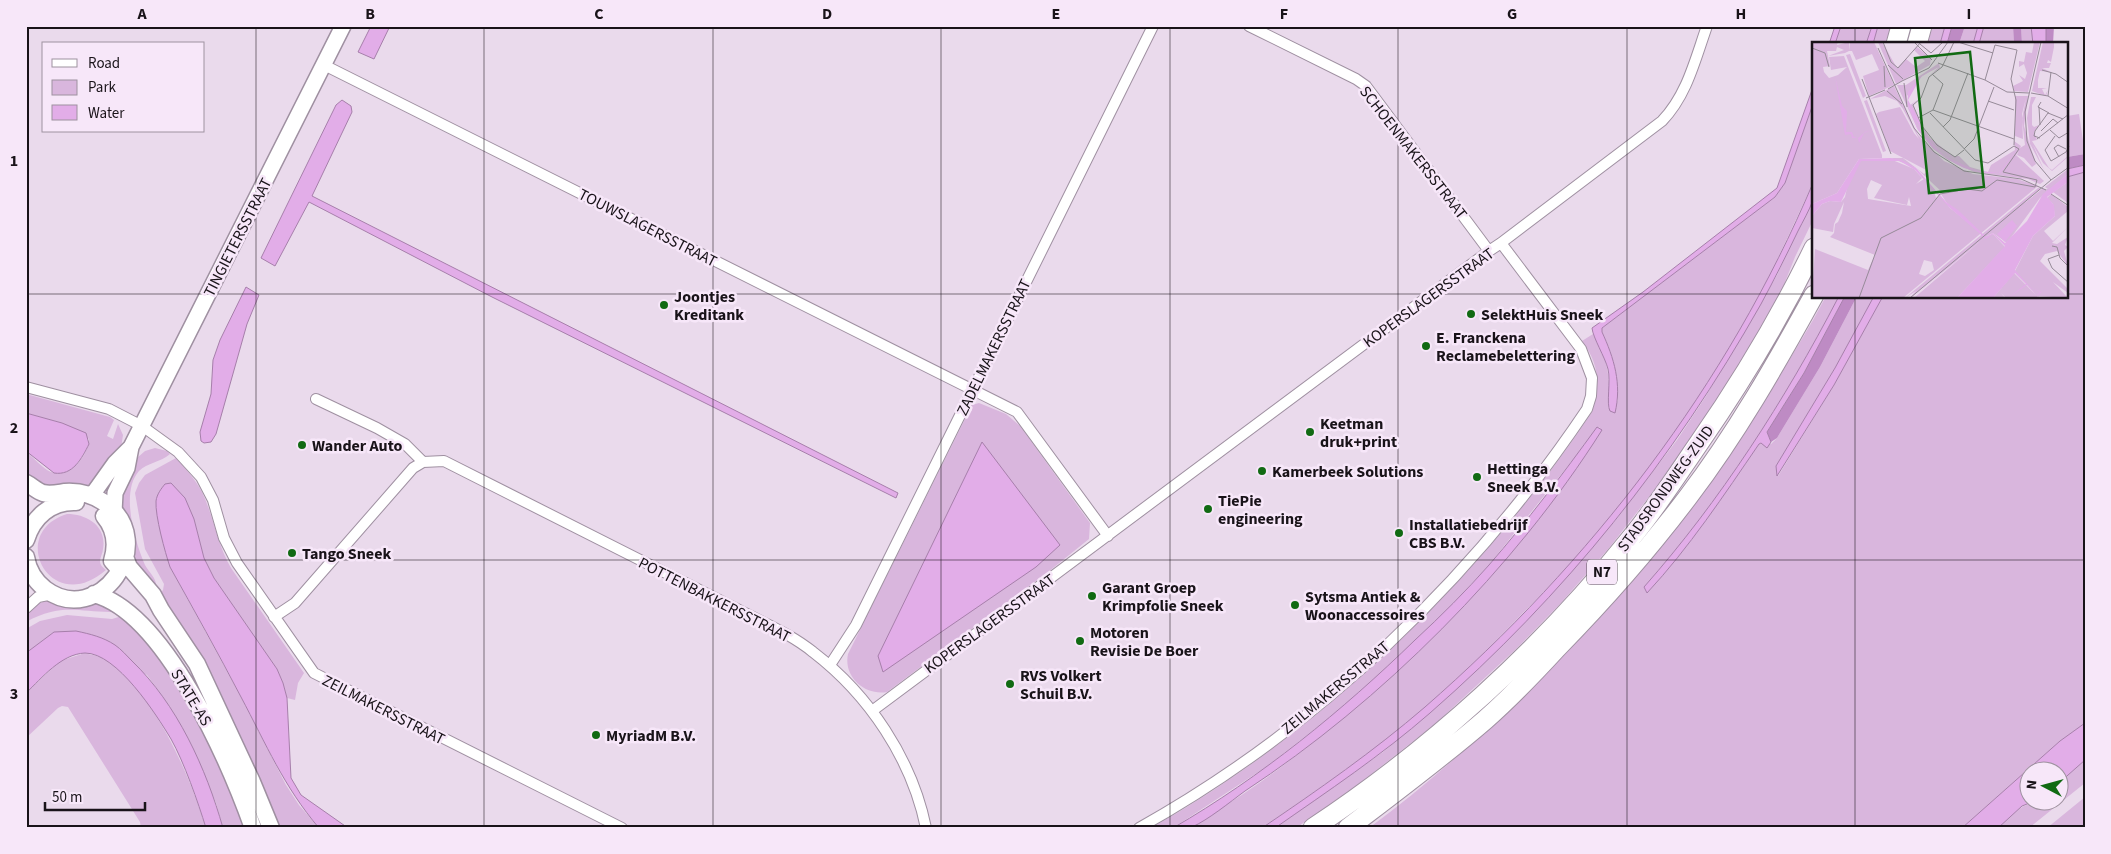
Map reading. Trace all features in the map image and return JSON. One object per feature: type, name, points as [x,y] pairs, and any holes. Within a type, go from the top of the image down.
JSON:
[{"type":"highway","points":[[1897,42],[1901,26]]},
{"type":"highway","points":[[1918,42],[1922,26]]},
{"type":"highway","name":"STADSRONDWEG-ZUID","points":[[1313,828],[1420,749],[1472,705],[1524,656],[1579,599],[1632,538],[1719,414],[1762,345],[1812,252]]},
{"type":"highway","name":"STADSRONDWEG-ZUID","points":[[1348,828],[1431,765],[1486,719],[1591,614],[1645,552],[1690,495],[1780,358],[1812,299]]},
{"type":"main road","points":[[26,483],[56,499]]},
{"type":"main road","points":[[26,491],[34,499],[42,503],[56,499],[84,499],[103,502],[114,512],[126,533],[123,564],[107,587],[94,594],[78,598],[54,594],[40,584],[28,570]]},
{"type":"main road","points":[[27,528],[56,499]]},
{"type":"main road","name":"STATE-AS","points":[[84,499],[110,524],[115,539],[112,562],[129,567],[153,595],[197,664],[252,782],[271,828]]},
{"type":"main road","name":"STATE-AS","points":[[94,594],[108,599],[125,610],[149,634],[171,662],[199,705],[215,735],[253,828]]},
{"type":"street","name":"TINGIETERSSTRAAT","points":[[84,499],[95,491],[131,446],[142,426],[343,26]]},
{"type":"street","name":"ZADELMAKERSSTRAAT","points":[[830,665],[856,625],[1153,26]]},
{"type":"street","name":"SCHOENMAKERSSTRAAT","points":[[1249,26],[1366,86],[1489,251]]},
{"type":"street","name":"KOPERSLAGERSSTRAAT","points":[[872,711],[1662,121],[1674,109],[1684,92],[1707,26]]},
{"type":"street","name":"TOUWSLAGERSSTRAAT","points":[[324,66],[972,390]]},
{"type":"street","name":"ZEILMAKERSSTRAAT","points":[[1139,828],[1193,795],[1286,730],[1385,646],[1443,589],[1496,530],[1587,409],[1592,396],[1592,378],[1581,349],[1501,243]]},
{"type":"street","name":"ZEILMAKERSSTRAAT","points":[[26,387],[110,410],[142,426],[178,452],[202,477],[213,500],[224,538],[236,563],[314,673],[622,828]]},
{"type":"street","points":[[972,390],[1017,412],[1108,536]]},
{"type":"street","points":[[274,617],[295,603],[400,480],[412,468],[423,462],[405,444],[316,399]]},
{"type":"street","name":"TINGIETERSSTRAAT","points":[[114,512],[115,493],[127,468],[131,446]]},
{"type":"street","name":"POTTENBAKKERSSTRAAT","points":[[423,462],[444,461],[761,621],[794,639],[830,665],[872,711],[898,752],[909,774],[926,828]]},
{"type":"street","points":[[26,608],[38,597],[54,594]]},
{"type":"green space","points":[[1841,26],[1872,26],[1867,42],[1836,42]]},
{"type":"green space","points":[[1878,26],[1891,26],[1886,42],[1874,42]]},
{"type":"green space","points":[[1933,26],[1945,26],[1941,42],[1928,42]]},
{"type":"green space","points":[[1965,26],[1978,26],[1974,42],[1960,42]]},
{"type":"green space","points":[[1984,26],[2013,26],[2014,42],[1980,42]]},
{"type":"green space","points":[[2021,26],[2031,26],[2033,42],[2022,42]]},
{"type":"green space","points":[[1812,107],[1812,185],[1771,273],[1739,334],[1673,436],[1646,473],[1571,564],[1481,656],[1425,708],[1378,746],[1262,828],[1190,828],[1273,773],[1320,737],[1366,699],[1453,617],[1494,573],[1532,527],[1568,480],[1601,430],[1599,427],[1489,565],[1447,610],[1383,672],[1329,718],[1266,767],[1173,828],[1151,828],[1214,789],[1277,746],[1337,697],[1395,645],[1450,590],[1502,532],[1549,472],[1592,412],[1597,393],[1597,375],[1592,358],[1582,341],[1593,334],[1602,352],[1609,378],[1608,408],[1618,401],[1614,365],[1602,328],[1775,197],[1785,183]]},
{"type":"green space","points":[[2079,114],[2085,154],[2068,157],[2068,116]]},
{"type":"green space","points":[[2085,172],[2085,723],[2060,741],[2036,762],[2018,762],[2018,778],[1962,828],[1369,828],[1420,788],[1485,731],[1541,678],[1616,600],[1684,517],[1716,474],[1747,429],[1824,299],[1837,299],[1796,374],[1725,485],[1644,587],[1647,593],[1692,540],[1759,444],[1771,444],[1777,438],[1820,367],[1855,299],[1872,299],[1835,368],[1776,466],[1778,476],[1834,385],[1881,299],[2068,299],[2068,177]]},
{"type":"green space","points":[[1812,200],[1812,222],[1781,292],[1757,336],[1734,375],[1666,475],[1609,548],[1560,604],[1516,649],[1434,725],[1356,786],[1296,828],[1275,828],[1383,752],[1429,713],[1615,521],[1677,440],[1706,396],[1777,275]]},
{"type":"green space","points":[[26,394],[110,417],[114,420],[107,436],[113,439],[118,424],[123,435],[121,448],[93,484],[84,487],[46,487],[26,476],[26,451],[41,466],[51,472],[65,472],[82,459],[89,439],[62,423],[26,413]]},
{"type":"green space","points":[[979,403],[1006,414],[1020,426],[1090,523],[1089,539],[1048,572],[887,692],[871,691],[857,683],[852,677],[847,662],[848,654],[972,405]]},
{"type":"green space","points":[[155,448],[167,451],[170,454],[139,471],[133,480],[130,504],[137,544],[145,565],[154,579],[156,588],[136,569],[121,505],[122,486],[137,458],[145,451]]},
{"type":"green space","points":[[176,458],[202,492],[222,550],[231,568],[304,673],[298,683],[295,700],[287,698],[277,669],[214,578],[204,558],[194,519],[170,567],[241,697],[286,785],[299,805],[319,828],[278,828],[158,596],[163,590],[164,584],[145,549],[135,493],[145,475]]},
{"type":"green space","points":[[67,514],[82,516],[88,519],[99,528],[102,534],[103,549],[100,563],[106,570],[86,582],[68,584],[53,578],[43,567],[38,553],[40,538],[49,524]]},
{"type":"green space","points":[[48,600],[93,602],[115,612],[61,610],[50,612],[26,622],[26,613],[35,605]]},
{"type":"green space","points":[[67,615],[112,619],[122,616],[143,636],[180,686],[196,714],[248,828],[223,828],[216,803],[191,744],[170,707],[147,675],[54,632],[26,653],[26,629],[40,621]]},
{"type":"green space","points":[[85,653],[107,660],[141,694],[155,714],[180,760],[206,828],[141,828],[140,822],[68,707],[62,706],[58,708],[26,738],[26,693],[60,661]]},
{"type":"green space","points":[[2085,760],[2085,783],[2068,797],[2068,775]]},
{"type":"green space","points":[[2085,797],[2085,828],[2047,828],[2068,812]]},
{"type":"green space","points":[[2018,810],[2018,812],[2049,812],[2029,828],[1998,828]]},
{"type":"shaded area","points":[[1952,26],[1965,26],[1960,42],[1948,42]]},
{"type":"shaded area","points":[[2013,26],[2021,26],[2022,42],[2014,42]]},
{"type":"shaded area","points":[[2046,26],[2054,26],[2053,42],[2046,42]]},
{"type":"shaded area","points":[[2085,154],[2085,165],[2068,169],[2068,157]]},
{"type":"shaded area","points":[[1843,299],[1855,299],[1820,367],[1777,438],[1771,442],[1767,432],[1804,373]]},
{"type":"water","points":[[371,26],[390,26],[374,59],[358,52]]},
{"type":"water","points":[[1835,26],[1841,26],[1836,42],[1830,42]]},
{"type":"water","points":[[1872,26],[1878,26],[1874,42],[1867,42]]},
{"type":"water","points":[[1945,26],[1952,26],[1948,42],[1941,42]]},
{"type":"water","points":[[1978,26],[1984,26],[1980,42],[1974,42]]},
{"type":"water","points":[[2031,26],[2046,26],[2046,42],[2033,42]]},
{"type":"water","points":[[1812,90],[1812,107],[1785,183],[1775,197],[1602,328],[1616,371],[1617,381],[1618,392],[1615,413],[1610,411],[1608,403],[1608,369],[1592,328],[1643,292],[1777,188]]},
{"type":"water","points":[[342,100],[351,106],[352,112],[312,196],[898,493],[896,498],[492,297],[309,202],[275,266],[261,258],[336,105]]},
{"type":"water","points":[[2085,165],[2085,172],[2068,177],[2068,169]]},
{"type":"water","points":[[1812,185],[1812,202],[1808,212],[1761,304],[1727,362],[1653,471],[1571,573],[1479,668],[1412,728],[1275,828],[1262,828],[1345,770],[1425,707],[1486,651],[1544,593],[1598,531],[1649,467],[1696,400],[1739,330],[1778,258]]},
{"type":"water","points":[[246,287],[259,295],[247,324],[216,434],[211,442],[204,443],[201,441],[200,432],[211,394],[213,360],[220,340]]},
{"type":"water","points":[[1837,299],[1843,299],[1804,373],[1767,432],[1771,442],[1767,448],[1761,443],[1759,444],[1692,540],[1647,593],[1644,587],[1725,485],[1773,412]]},
{"type":"water","points":[[1872,299],[1881,299],[1834,385],[1777,476],[1776,466],[1835,368]]},
{"type":"water","points":[[26,413],[62,423],[86,433],[89,444],[80,460],[72,469],[66,472],[54,473],[26,451]]},
{"type":"water","points":[[1597,427],[1602,430],[1529,532],[1442,629],[1395,674],[1296,756],[1212,815],[1192,827],[1173,828],[1238,787],[1300,742],[1359,692],[1444,613],[1489,565],[1545,497]]},
{"type":"water","points":[[982,442],[1060,545],[1036,567],[883,672],[878,656]]},
{"type":"water","points":[[171,483],[185,498],[194,519],[204,558],[214,578],[277,669],[283,683],[287,698],[291,778],[301,795],[348,828],[319,828],[296,797],[276,765],[224,664],[170,567],[159,525],[156,501],[158,494],[165,484]]},
{"type":"water","points":[[76,631],[101,638],[117,647],[148,678],[163,697],[199,760],[223,828],[206,828],[186,770],[171,739],[146,701],[110,663],[97,656],[85,653],[76,654],[52,668],[26,693],[26,653],[54,632]]},
{"type":"water","points":[[2085,723],[2085,760],[2068,775],[2068,762],[2036,762],[2060,741]]},
{"type":"water","points":[[2018,778],[2018,810],[1998,828],[1962,828]]},
{"type":"place","name":"Joontjes Kreditank","points":[[664,305]]},
{"type":"place","name":"SelektHuis Sneek","points":[[1471,314]]},
{"type":"place","name":"E. Franckena Reclamebelettering","points":[[1426,346]]},
{"type":"place","name":"Keetman druk+print","points":[[1310,432]]},
{"type":"place","name":"Wander Auto","points":[[302,445]]},
{"type":"place","name":"Kamerbeek Solutions","points":[[1262,471]]},
{"type":"place","name":"Hettinga Sneek B.V.","points":[[1477,477]]},
{"type":"place","name":"TiePie engineering","points":[[1208,509]]},
{"type":"place","name":"Installatiebedrijf CBS B.V.","points":[[1399,533]]},
{"type":"place","name":"Tango Sneek","points":[[292,553]]},
{"type":"place","name":"Garant Groep Krimpfolie Sneek","points":[[1092,596]]},
{"type":"place","name":"Sytsma Antiek & Woonaccessoires","points":[[1295,605]]},
{"type":"place","name":"Motoren Revisie De Boer","points":[[1080,641]]},
{"type":"place","name":"RVS Volkert Schuil B.V.","points":[[1010,684]]},
{"type":"place","name":"MyriadM B.V.","points":[[596,735]]}]
